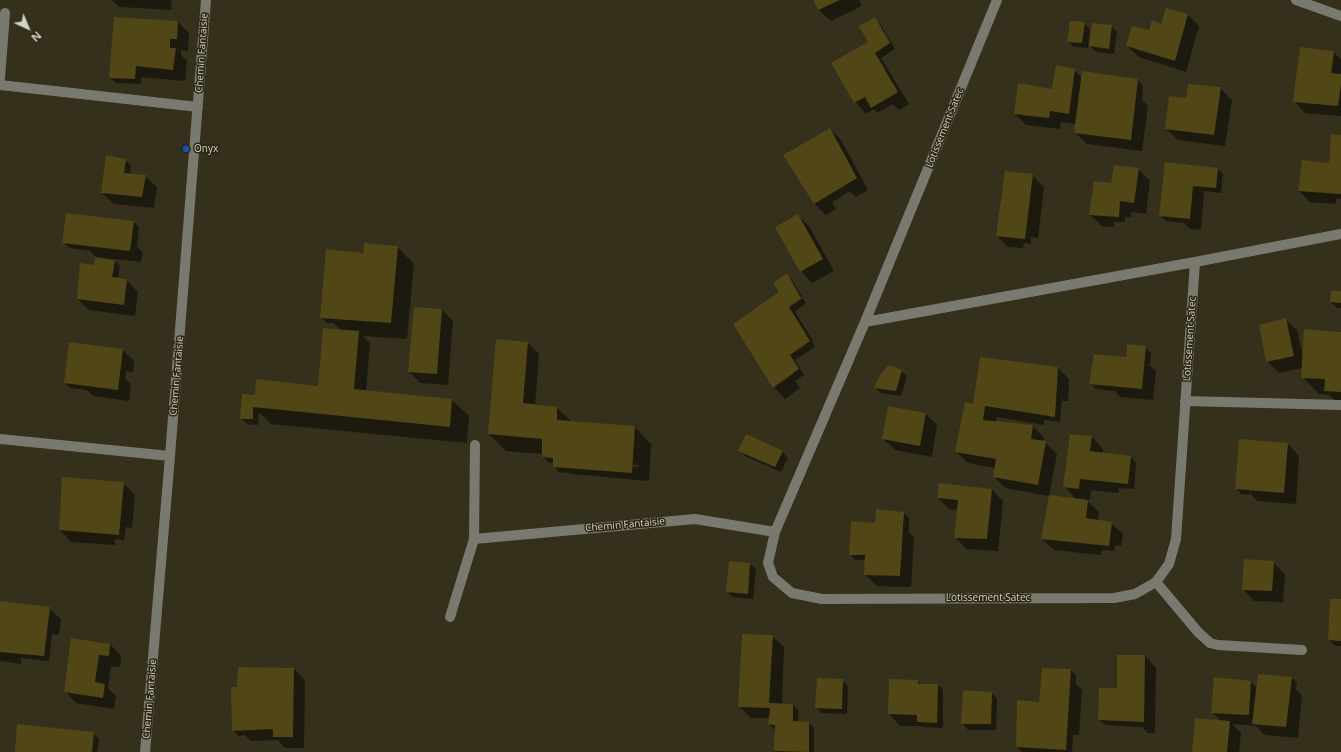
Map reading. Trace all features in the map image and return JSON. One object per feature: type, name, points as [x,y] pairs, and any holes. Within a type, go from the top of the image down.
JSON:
[{"type":"street","name":"Chemin Fantaisie","points":[[146,752],[206,0]]},
{"type":"street","name":"Lotissement Satec","points":[[997,0],[865,322],[775,532],[768,563],[773,577],[792,593],[822,599],[1114,598],[1135,594],[1156,582],[1169,564],[1176,539],[1195,262]]},
{"type":"street","points":[[1296,0],[1341,16]]},
{"type":"street","points":[[0,78],[5,13]]},
{"type":"street","points":[[0,86],[198,107]]},
{"type":"street","points":[[865,322],[1341,234]]},
{"type":"street","points":[[1185,401],[1341,405]]},
{"type":"street","points":[[0,440],[170,456]]},
{"type":"street","points":[[450,617],[474,539],[475,445]]},
{"type":"street","name":"Chemin Fantaisie","points":[[474,539],[695,519],[775,532]]},
{"type":"street","points":[[1156,582],[1198,632],[1210,643],[1218,646],[1302,650]]},
{"type":"building","points":[[813,0],[840,0],[818,10]]},
{"type":"building","points":[[1166,8],[1188,14],[1175,61],[1126,46],[1132,26],[1149,30],[1152,20],[1161,24]]},
{"type":"building","points":[[114,17],[178,21],[177,39],[170,39],[170,48],[176,48],[173,70],[136,66],[135,79],[109,78]]},
{"type":"building","points":[[875,17],[890,43],[875,53],[898,92],[871,108],[865,97],[854,103],[831,63],[868,42],[859,26]]},
{"type":"building","points":[[1070,21],[1085,22],[1082,43],[1067,42]]},
{"type":"building","points":[[1092,23],[1112,25],[1109,49],[1089,46]]},
{"type":"building","points":[[1300,47],[1334,51],[1331,73],[1341,74],[1338,106],[1293,102]]},
{"type":"building","points":[[1056,65],[1075,69],[1069,114],[1050,111],[1049,118],[1014,114],[1018,83],[1052,89]]},
{"type":"building","points":[[1082,71],[1138,79],[1131,140],[1074,133]]},
{"type":"building","points":[[1188,84],[1221,87],[1214,135],[1165,129],[1169,96],[1186,98]]},
{"type":"building","points":[[830,128],[857,178],[814,204],[783,155]]},
{"type":"building","points":[[1331,134],[1341,135],[1341,194],[1298,191],[1302,160],[1329,163]]},
{"type":"building","points":[[106,155],[126,159],[124,173],[146,175],[142,197],[101,193]]},
{"type":"building","points":[[1165,162],[1218,168],[1216,188],[1193,186],[1190,219],[1159,216]]},
{"type":"building","points":[[1114,165],[1139,168],[1134,203],[1120,201],[1119,217],[1089,215],[1094,181],[1111,183]]},
{"type":"building","points":[[1005,171],[1033,174],[1025,239],[996,236]]},
{"type":"building","points":[[66,213],[134,221],[130,251],[62,243]]},
{"type":"building","points":[[798,214],[823,259],[800,272],[775,227]]},
{"type":"building","points":[[364,243],[398,246],[391,323],[320,318],[326,249],[363,253]]},
{"type":"building","points":[[95,257],[115,260],[112,277],[127,279],[124,305],[77,299],[80,263],[94,265]]},
{"type":"building","points":[[787,273],[801,298],[789,307],[810,341],[790,355],[799,369],[773,388],[733,324],[779,292],[773,283]]},
{"type":"building","points":[[1331,291],[1341,291],[1341,303],[1330,302]]},
{"type":"building","points":[[414,307],[442,309],[437,374],[408,372]]},
{"type":"building","points":[[1286,318],[1294,356],[1266,362],[1259,325]]},
{"type":"building","points":[[323,328],[359,331],[354,389],[452,399],[450,427],[253,407],[253,419],[240,419],[242,394],[255,395],[256,379],[318,386]]},
{"type":"building","points":[[1304,329],[1341,332],[1341,392],[1324,391],[1325,379],[1301,378]]},
{"type":"building","points":[[496,339],[528,342],[523,403],[557,407],[557,420],[635,426],[632,473],[553,467],[553,458],[542,457],[542,439],[488,434]]},
{"type":"building","points":[[69,342],[123,349],[118,390],[64,383]]},
{"type":"building","points":[[1127,344],[1146,346],[1142,389],[1089,384],[1094,354],[1126,357]]},
{"type":"building","points":[[980,357],[1058,367],[1055,417],[985,406],[983,420],[1033,425],[1031,439],[1046,441],[1038,485],[993,477],[996,459],[955,452],[965,402],[973,404]]},
{"type":"building","points":[[888,365],[902,370],[896,391],[874,388],[880,375]]},
{"type":"building","points":[[888,406],[926,413],[920,446],[882,439]]},
{"type":"building","points":[[746,434],[783,451],[775,467],[738,451]]},
{"type":"building","points":[[1070,434],[1092,436],[1090,451],[1131,456],[1128,484],[1080,479],[1079,489],[1063,487]]},
{"type":"building","points":[[1239,439],[1288,443],[1284,493],[1235,489]]},
{"type":"building","points":[[62,477],[124,482],[119,535],[59,530]]},
{"type":"building","points":[[939,483],[992,489],[987,539],[954,538],[958,500],[937,498]]},
{"type":"building","points":[[1049,495],[1088,500],[1086,518],[1112,522],[1109,546],[1041,539]]},
{"type":"building","points":[[876,509],[904,512],[900,576],[864,575],[865,555],[849,555],[851,521],[875,523]]},
{"type":"building","points":[[1244,559],[1274,561],[1272,591],[1242,590]]},
{"type":"building","points":[[729,561],[750,563],[748,594],[726,592]]},
{"type":"building","points":[[1330,599],[1341,599],[1341,641],[1328,640]]},
{"type":"building","points":[[0,601],[50,607],[44,656],[0,652]]},
{"type":"building","points":[[742,634],[773,635],[769,703],[793,704],[793,721],[809,722],[809,752],[774,751],[775,725],[768,724],[770,708],[738,707]]},
{"type":"building","points":[[71,638],[110,644],[109,656],[99,655],[95,682],[105,684],[103,698],[64,692]]},
{"type":"building","points":[[1117,655],[1145,655],[1144,722],[1098,720],[1099,688],[1117,688]]},
{"type":"building","points":[[238,667],[294,668],[293,737],[273,737],[273,729],[232,731],[231,687],[237,687]]},
{"type":"building","points":[[1042,668],[1071,669],[1066,750],[1016,747],[1017,700],[1039,702]]},
{"type":"building","points":[[1258,674],[1292,677],[1286,727],[1252,724]]},
{"type":"building","points":[[1214,677],[1251,681],[1249,715],[1211,713]]},
{"type":"building","points":[[817,678],[843,679],[842,709],[815,708]]},
{"type":"building","points":[[889,679],[918,680],[918,684],[938,684],[937,723],[917,722],[917,715],[888,714]]},
{"type":"building","points":[[963,690],[992,692],[991,724],[961,724]]},
{"type":"building","points":[[1195,718],[1230,721],[1227,752],[1192,752]]},
{"type":"building","points":[[17,724],[94,732],[92,752],[15,752]]},
{"type":"place","name":"Onyx","points":[[186,149]]}]
